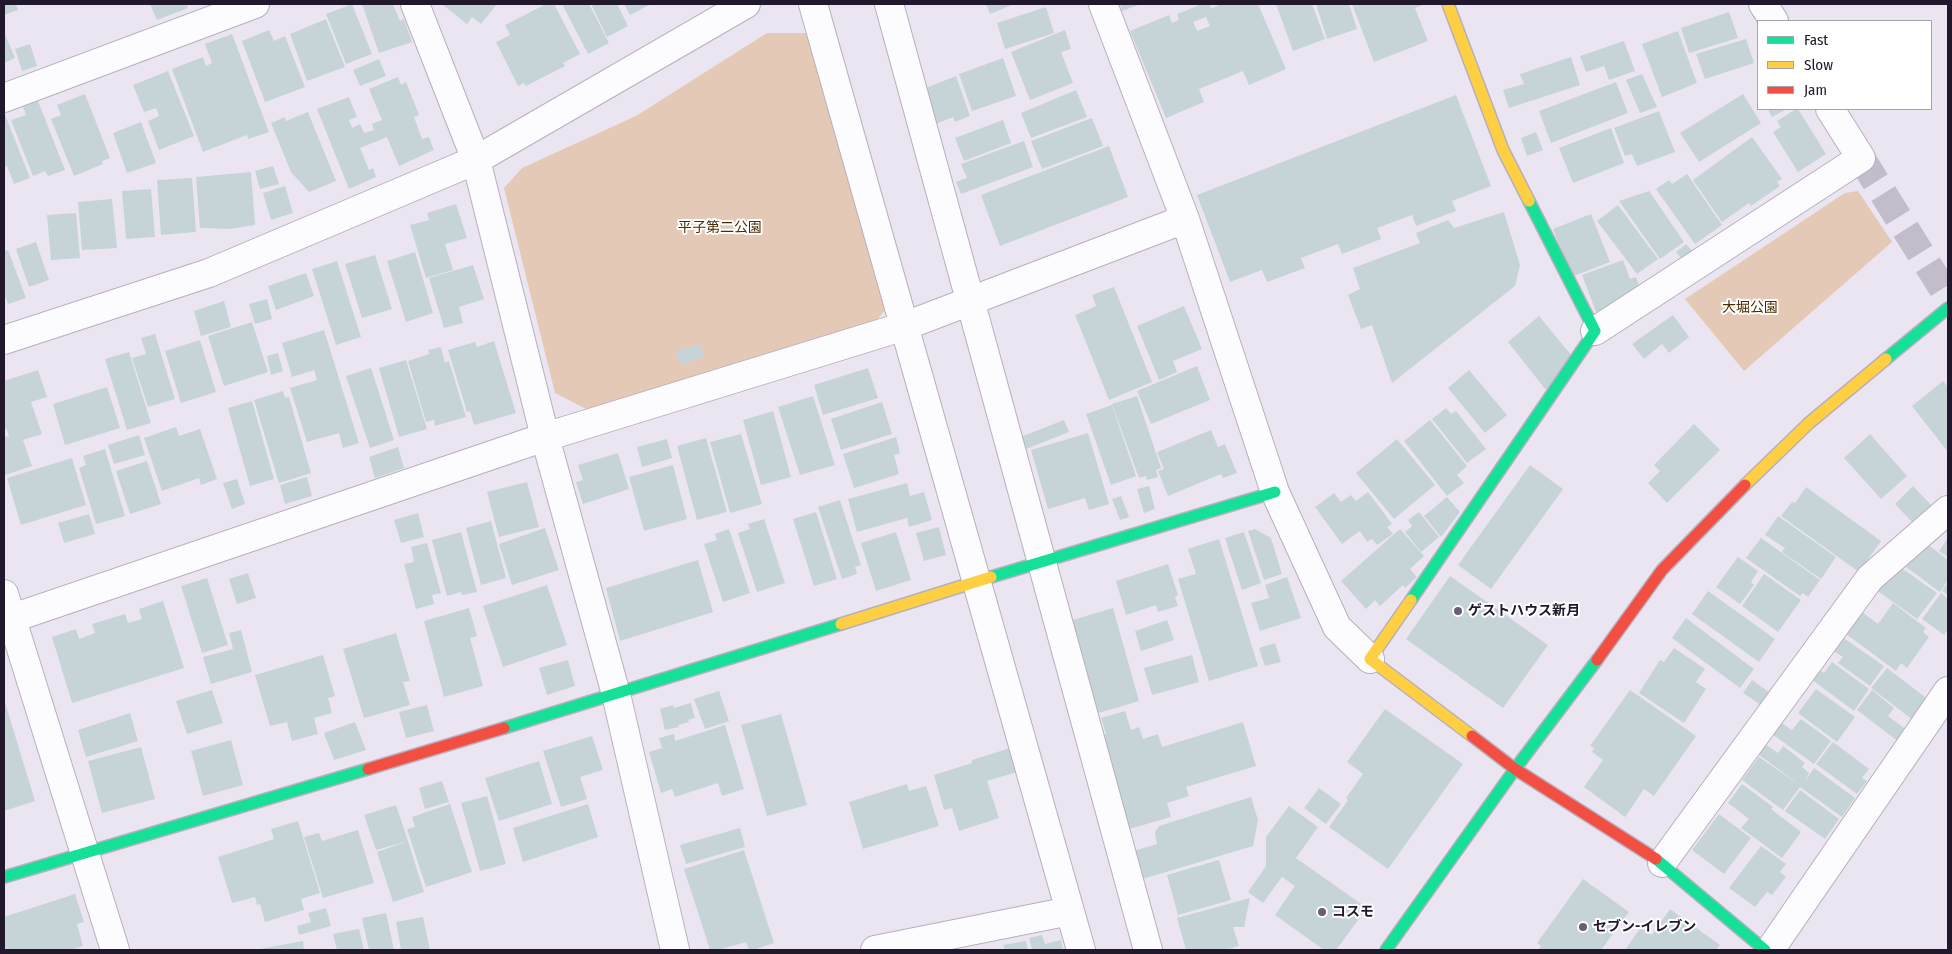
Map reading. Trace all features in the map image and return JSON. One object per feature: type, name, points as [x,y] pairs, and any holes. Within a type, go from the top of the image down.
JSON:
[{"type":"street","points":[[4,98],[255,4]]},
{"type":"street","points":[[415,4],[476,160],[545,437],[616,694],[675,950]]},
{"type":"street","points":[[4,340],[209,273],[476,160],[746,4]]},
{"type":"street","points":[[813,4],[1081,950]]},
{"type":"street","points":[[889,4],[1148,950]]},
{"type":"street","points":[[1103,4],[1185,219],[1275,492],[1337,627],[1370,659],[1515,769],[1662,863],[1765,950]]},
{"type":"street","points":[[1448,4],[1503,150],[1595,331]]},
{"type":"street","points":[[1763,4],[1773,20]]},
{"type":"street","points":[[1370,659],[1595,331],[1861,158],[1831,110]]},
{"type":"street","points":[[115,950],[6,611],[545,437],[904,326],[1185,219]]},
{"type":"street","points":[[1386,950],[1515,769],[1662,570],[1731,498],[1809,423],[1948,308]]},
{"type":"street","points":[[4,877],[616,694],[1041,561],[1275,492]]},
{"type":"street","points":[[1662,863],[1870,578],[1948,510]]},
{"type":"street","points":[[1770,950],[1948,691]]},
{"type":"street","points":[[875,950],[1070,911]]},
{"type":"green space","name":"平子第二公園","points":[[767,33],[806,33],[892,301],[873,325],[592,412],[555,393],[504,188],[522,168],[636,116]]},
{"type":"green space","name":"大堀公園","points":[[1858,191],[1892,242],[1744,371],[1685,299],[1845,193]]},
{"type":"building","points":[[4,4],[16,4],[18,10],[4,15]]},
{"type":"building","points":[[150,4],[186,4],[188,8],[157,20]]},
{"type":"building","points":[[352,4],[372,54],[346,64],[326,14]]},
{"type":"building","points":[[362,4],[393,4],[400,21],[404,19],[412,42],[379,53]]},
{"type":"building","points":[[497,4],[481,24],[472,17],[467,24],[443,5]]},
{"type":"building","points":[[546,4],[554,4],[580,54],[563,63],[565,66],[526,86],[524,83],[518,86],[496,42],[510,35],[505,25]]},
{"type":"building","points":[[562,4],[589,4],[609,43],[588,54]]},
{"type":"building","points":[[591,4],[617,4],[628,26],[607,37]]},
{"type":"building","points":[[624,4],[651,4],[630,15]]},
{"type":"building","points":[[986,4],[1014,4],[990,14]]},
{"type":"building","points":[[1120,4],[1141,4],[1122,11]]},
{"type":"building","points":[[1202,4],[1209,4],[1211,8],[1218,6],[1217,4],[1258,4],[1286,69],[1249,85],[1243,71],[1199,89],[1204,102],[1166,118],[1130,31],[1169,15],[1172,23],[1179,20],[1177,14]],"holes":[[[1206,17],[1210,26],[1197,31],[1193,22]]]},
{"type":"building","points":[[1276,4],[1312,4],[1325,39],[1293,51]]},
{"type":"building","points":[[1316,4],[1349,4],[1357,29],[1327,39]]},
{"type":"building","points":[[1352,4],[1425,4],[1415,8],[1428,41],[1374,62]]},
{"type":"building","points":[[1046,7],[1054,33],[1005,49],[997,23]]},
{"type":"building","points":[[1729,12],[1738,38],[1689,53],[1681,28]]},
{"type":"building","points":[[326,19],[345,67],[307,81],[290,34]]},
{"type":"building","points":[[269,30],[274,41],[285,36],[305,87],[265,102],[242,41]]},
{"type":"building","points":[[1065,30],[1071,49],[1061,52],[1073,83],[1030,100],[1011,52]]},
{"type":"building","points":[[1678,31],[1697,83],[1662,97],[1642,44]]},
{"type":"building","points":[[4,32],[15,58],[4,63]]},
{"type":"building","points":[[232,34],[269,132],[248,139],[247,135],[203,152],[172,69],[203,57],[206,66],[212,63],[205,44]]},
{"type":"building","points":[[1746,39],[1754,63],[1705,79],[1696,54]]},
{"type":"building","points":[[1624,41],[1635,71],[1609,80],[1604,66],[1586,72],[1580,56]]},
{"type":"building","points":[[30,44],[37,66],[22,71],[15,49]]},
{"type":"building","points":[[1571,57],[1580,85],[1509,108],[1503,90],[1524,84],[1520,74]]},
{"type":"building","points":[[1003,58],[1016,96],[972,111],[959,74]]},
{"type":"building","points":[[379,59],[386,76],[360,86],[353,70]]},
{"type":"building","points":[[168,71],[194,136],[159,150],[148,121],[159,116],[156,108],[144,112],[133,85]]},
{"type":"building","points":[[1642,74],[1657,107],[1640,113],[1626,80]]},
{"type":"building","points":[[956,76],[970,116],[955,122],[953,117],[936,124],[923,89]]},
{"type":"building","points":[[398,77],[401,85],[406,82],[419,115],[414,117],[422,139],[429,137],[434,150],[399,166],[387,137],[360,148],[369,170],[373,168],[376,177],[349,189],[317,109],[349,97],[357,117],[349,120],[352,128],[360,124],[364,133],[374,130],[372,124],[382,120],[369,89]]},
{"type":"building","points":[[1616,82],[1628,113],[1551,143],[1539,111]]},
{"type":"building","points":[[1076,90],[1087,117],[1031,138],[1021,113]]},
{"type":"building","points":[[85,94],[110,158],[102,161],[103,164],[74,176],[51,119],[61,115],[57,105]]},
{"type":"building","points":[[1743,94],[1761,123],[1699,162],[1680,133]]},
{"type":"building","points":[[1456,95],[1491,186],[1452,201],[1456,211],[1416,226],[1412,215],[1377,228],[1381,239],[1342,254],[1338,244],[1301,258],[1305,268],[1267,282],[1262,270],[1230,282],[1197,195]]},
{"type":"building","points":[[38,101],[65,170],[48,176],[45,171],[33,176],[11,120],[26,115],[23,107]]},
{"type":"building","points":[[1768,110],[1785,110],[1772,117]]},
{"type":"building","points":[[1794,110],[1799,110],[1826,154],[1798,172],[1773,132],[1781,127],[1777,121]]},
{"type":"building","points":[[1659,111],[1675,152],[1637,166],[1632,154],[1625,156],[1614,128]]},
{"type":"building","points":[[4,112],[30,178],[14,184],[7,166],[4,167]]},
{"type":"building","points":[[308,112],[336,181],[309,192],[291,172],[271,123],[285,117],[286,121]]},
{"type":"building","points":[[1092,118],[1103,146],[1042,169],[1031,141]]},
{"type":"building","points":[[1003,120],[1011,143],[964,161],[955,138]]},
{"type":"building","points":[[141,122],[156,163],[127,173],[113,133]]},
{"type":"building","points":[[1611,128],[1624,163],[1573,183],[1559,148]]},
{"type":"building","points":[[1536,132],[1543,150],[1527,156],[1521,138]]},
{"type":"building","points":[[1752,137],[1782,179],[1777,182],[1780,186],[1751,206],[1749,203],[1722,222],[1693,180]]},
{"type":"building","points":[[1024,141],[1033,167],[961,194],[956,182],[967,178],[961,164]]},
{"type":"building","points":[[1109,146],[1128,197],[1000,246],[981,195]]},
{"type":"building","points":[[273,166],[279,184],[260,189],[255,171]]},
{"type":"building","points":[[251,172],[255,225],[230,229],[200,228],[196,177]]},
{"type":"building","points":[[1687,174],[1722,225],[1695,244],[1656,189],[1669,180],[1672,184]]},
{"type":"building","points":[[192,178],[196,232],[161,235],[157,180]]},
{"type":"building","points":[[285,186],[293,213],[271,220],[263,193]]},
{"type":"building","points":[[151,189],[155,237],[126,239],[122,191]]},
{"type":"building","points":[[1649,191],[1684,242],[1660,259],[1619,201]]},
{"type":"building","points":[[112,199],[117,248],[82,250],[78,202]]},
{"type":"building","points":[[456,204],[467,238],[445,244],[453,270],[426,278],[410,225],[429,220],[427,213]]},
{"type":"building","points":[[1618,205],[1658,259],[1637,274],[1597,221]]},
{"type":"building","points":[[1504,212],[1520,265],[1515,286],[1392,383],[1372,325],[1361,329],[1348,295],[1360,289],[1353,268],[1420,243],[1416,233],[1448,220],[1454,228]]},
{"type":"building","points":[[76,213],[80,258],[51,260],[47,215]]},
{"type":"building","points":[[1591,214],[1610,262],[1571,277],[1553,229]]},
{"type":"building","points":[[36,242],[49,280],[29,287],[16,249]]},
{"type":"building","points":[[1686,244],[1699,259],[1689,267],[1676,252]]},
{"type":"building","points":[[8,250],[26,298],[8,304],[4,293],[4,251]]},
{"type":"building","points":[[415,252],[433,313],[406,322],[387,261]]},
{"type":"building","points":[[375,255],[392,309],[362,318],[345,264]]},
{"type":"building","points":[[1623,260],[1630,279],[1636,277],[1642,295],[1596,312],[1582,275]]},
{"type":"building","points":[[337,261],[361,337],[336,345],[312,269]]},
{"type":"building","points":[[473,265],[484,299],[459,307],[463,323],[444,328],[429,278]]},
{"type":"building","points":[[306,273],[314,296],[276,310],[268,286]]},
{"type":"building","points":[[1114,287],[1152,382],[1109,400],[1075,315],[1096,306],[1092,295]]},
{"type":"building","points":[[267,299],[272,319],[255,324],[249,304]]},
{"type":"building","points":[[224,301],[231,327],[201,336],[194,311]]},
{"type":"building","points":[[1184,306],[1202,349],[1173,361],[1177,372],[1159,380],[1137,326]]},
{"type":"building","points":[[1673,315],[1689,337],[1669,353],[1662,344],[1644,359],[1632,344]]},
{"type":"building","points":[[1539,316],[1572,356],[1546,390],[1508,342]]},
{"type":"building","points":[[252,322],[268,372],[224,386],[208,336]]},
{"type":"building","points":[[324,330],[359,443],[343,448],[339,433],[307,442],[290,388],[317,380],[314,370],[292,377],[282,343]]},
{"type":"building","points":[[155,334],[175,399],[148,407],[132,358],[146,354],[141,338]]},
{"type":"building","points":[[200,340],[216,392],[181,403],[165,351]]},
{"type":"building","points":[[494,341],[516,413],[474,425],[470,411],[467,412],[448,350],[475,342],[477,347]]},
{"type":"building","points":[[700,344],[704,357],[681,365],[676,351]]},
{"type":"building","points":[[441,347],[445,363],[449,361],[466,417],[435,426],[434,420],[426,422],[408,361],[429,354],[428,350]]},
{"type":"building","points":[[129,352],[151,423],[127,430],[105,359]]},
{"type":"building","points":[[278,353],[283,371],[271,375],[267,356]]},
{"type":"building","points":[[406,360],[427,429],[399,437],[379,368]]},
{"type":"building","points":[[1197,366],[1210,400],[1151,424],[1137,391]]},
{"type":"building","points":[[371,368],[394,440],[370,448],[346,376]]},
{"type":"building","points":[[868,368],[878,398],[823,415],[814,385]]},
{"type":"building","points":[[38,370],[47,397],[31,402],[42,434],[23,440],[32,466],[5,475],[4,438],[9,436],[6,428],[4,429],[4,381]]},
{"type":"building","points":[[1469,370],[1507,415],[1485,433],[1448,388]]},
{"type":"building","points":[[1943,381],[1948,387],[1948,452],[1912,406]]},
{"type":"building","points":[[107,387],[120,428],[65,445],[53,404]]},
{"type":"building","points":[[283,391],[285,398],[289,397],[311,473],[279,483],[254,400]]},
{"type":"building","points":[[813,396],[835,465],[800,475],[778,407]]},
{"type":"building","points":[[1137,396],[1161,468],[1156,470],[1158,477],[1147,480],[1146,476],[1139,478],[1112,404]]},
{"type":"building","points":[[252,401],[274,479],[250,486],[228,408]]},
{"type":"building","points":[[882,402],[892,434],[841,450],[831,419]]},
{"type":"building","points":[[1112,405],[1136,476],[1111,485],[1086,414]]},
{"type":"building","points":[[1446,408],[1451,414],[1456,411],[1486,449],[1467,463],[1432,419]]},
{"type":"building","points":[[773,411],[791,477],[761,485],[743,420]]},
{"type":"building","points":[[1064,420],[1069,432],[1021,451],[1018,438]]},
{"type":"building","points":[[1430,420],[1467,466],[1457,475],[1464,483],[1447,496],[1404,441]]},
{"type":"building","points":[[1694,424],[1720,450],[1667,503],[1648,483],[1660,471],[1654,465]]},
{"type":"building","points":[[176,427],[179,436],[200,429],[217,479],[201,485],[199,478],[162,491],[144,438]]},
{"type":"building","points":[[1211,430],[1218,447],[1225,444],[1237,473],[1223,478],[1221,474],[1168,496],[1158,471],[1164,469],[1157,452]]},
{"type":"building","points":[[1088,433],[1109,504],[1089,510],[1085,498],[1048,509],[1031,450]]},
{"type":"building","points":[[741,434],[762,504],[730,513],[710,442]]},
{"type":"building","points":[[1870,434],[1907,476],[1881,499],[1844,458]]},
{"type":"building","points":[[139,435],[145,455],[114,464],[108,445]]},
{"type":"building","points":[[896,437],[900,453],[894,455],[899,474],[854,488],[843,454]]},
{"type":"building","points":[[706,438],[727,512],[697,520],[677,446]]},
{"type":"building","points":[[667,439],[672,458],[642,467],[637,447]]},
{"type":"building","points":[[1397,439],[1435,485],[1394,519],[1356,473]]},
{"type":"building","points":[[398,447],[404,468],[375,478],[369,457]]},
{"type":"building","points":[[105,449],[125,516],[96,524],[79,468],[86,465],[83,456]]},
{"type":"building","points":[[618,453],[629,489],[583,504],[576,482],[583,480],[578,465]]},
{"type":"building","points":[[72,458],[86,505],[21,525],[7,478]]},
{"type":"building","points":[[147,461],[161,504],[130,514],[116,471]]},
{"type":"building","points":[[673,465],[687,519],[644,531],[629,477]]},
{"type":"building","points":[[1530,465],[1563,489],[1491,589],[1458,565]]},
{"type":"building","points":[[307,477],[312,496],[285,504],[280,485]]},
{"type":"building","points":[[237,479],[245,504],[232,509],[223,483]]},
{"type":"building","points":[[527,482],[539,527],[499,537],[487,492]]},
{"type":"building","points":[[907,483],[910,496],[924,492],[932,520],[909,527],[907,518],[857,532],[848,499]]},
{"type":"building","points":[[1149,486],[1155,509],[1144,513],[1137,489]]},
{"type":"building","points":[[1913,486],[1931,505],[1912,522],[1895,504]]},
{"type":"building","points":[[1806,487],[1881,541],[1859,572],[1781,516],[1792,502],[1795,503]]},
{"type":"building","points":[[1368,492],[1392,524],[1387,527],[1393,534],[1377,545],[1372,539],[1367,542],[1360,531],[1342,544],[1315,507],[1334,493],[1341,502],[1351,495],[1356,501]]},
{"type":"building","points":[[1121,496],[1129,517],[1120,520],[1112,499]]},
{"type":"building","points":[[1447,497],[1460,512],[1441,537],[1424,516]]},
{"type":"building","points":[[840,500],[861,565],[855,567],[857,574],[842,579],[818,507]]},
{"type":"building","points":[[816,512],[837,579],[814,586],[793,519]]},
{"type":"building","points":[[1419,512],[1439,537],[1421,552],[1405,532],[1412,526],[1408,520]]},
{"type":"building","points":[[418,513],[424,537],[401,543],[394,520]]},
{"type":"building","points":[[89,514],[95,534],[64,543],[58,523]]},
{"type":"building","points":[[1778,516],[1836,557],[1821,579],[1782,552],[1785,548],[1765,535]]},
{"type":"building","points":[[764,519],[785,583],[757,592],[738,533],[750,529],[748,524]]},
{"type":"building","points":[[491,521],[506,578],[481,585],[466,528]]},
{"type":"building","points":[[939,527],[946,555],[924,561],[916,533]]},
{"type":"building","points":[[545,528],[559,570],[512,585],[499,544]]},
{"type":"building","points":[[729,529],[750,593],[723,602],[704,544],[717,540],[715,534]]},
{"type":"building","points":[[1255,529],[1271,538],[1282,574],[1264,580],[1248,531]]},
{"type":"building","points":[[1400,529],[1424,556],[1410,569],[1417,577],[1405,588],[1403,585],[1380,606],[1375,600],[1366,609],[1341,581]]},
{"type":"building","points":[[461,532],[477,592],[462,595],[461,592],[447,596],[432,540]]},
{"type":"building","points":[[896,532],[911,580],[876,591],[861,543]]},
{"type":"building","points":[[1244,532],[1261,583],[1242,590],[1225,538]]},
{"type":"building","points":[[1761,538],[1820,580],[1808,597],[1803,593],[1800,596],[1746,558]]},
{"type":"building","points":[[1948,538],[1948,557],[1939,551]]},
{"type":"building","points":[[1219,539],[1258,666],[1209,681],[1178,579],[1196,574],[1188,549]]},
{"type":"building","points":[[427,543],[441,593],[432,595],[434,604],[416,609],[404,564],[414,562],[411,547]]},
{"type":"building","points":[[1927,544],[1948,560],[1948,580],[1940,592],[1906,567],[1914,555]]},
{"type":"building","points":[[1738,557],[1758,571],[1751,582],[1754,585],[1740,604],[1716,587]]},
{"type":"building","points":[[698,560],[713,612],[620,641],[606,588]]},
{"type":"building","points":[[1168,564],[1178,595],[1175,597],[1178,606],[1158,612],[1156,605],[1126,615],[1116,581]]},
{"type":"building","points":[[1900,567],[1937,593],[1917,619],[1875,589]]},
{"type":"building","points":[[248,573],[256,598],[237,604],[229,579]]},
{"type":"building","points":[[1764,574],[1801,600],[1778,632],[1742,606]]},
{"type":"building","points":[[1450,576],[1548,645],[1503,708],[1406,639]]},
{"type":"building","points":[[1287,577],[1301,618],[1260,631],[1251,603],[1269,598],[1265,585]]},
{"type":"building","points":[[207,578],[228,645],[202,653],[181,586]]},
{"type":"building","points":[[1948,582],[1948,595],[1942,591]]},
{"type":"building","points":[[547,585],[567,645],[503,667],[483,606]]},
{"type":"building","points":[[1708,591],[1775,639],[1759,662],[1692,614]]},
{"type":"building","points":[[1941,593],[1948,599],[1948,629],[1944,635],[1922,619]]},
{"type":"building","points":[[163,601],[184,668],[72,703],[52,637],[76,629],[79,639],[95,633],[92,624],[125,614],[128,623],[142,619],[139,609]]},
{"type":"building","points":[[1893,603],[1926,628],[1923,632],[1929,637],[1907,668],[1901,663],[1896,671],[1846,634],[1862,612],[1878,624]]},
{"type":"building","points":[[469,608],[477,636],[470,638],[483,686],[444,697],[424,621]]},
{"type":"building","points":[[1113,608],[1139,701],[1092,715],[1066,622]]},
{"type":"building","points":[[1686,618],[1754,669],[1740,688],[1672,638]]},
{"type":"building","points":[[1167,620],[1174,640],[1141,651],[1135,631]]},
{"type":"building","points":[[241,630],[252,672],[211,684],[203,657],[233,649],[229,633]]},
{"type":"building","points":[[396,633],[410,681],[403,682],[410,705],[364,718],[343,649]]},
{"type":"building","points":[[1842,637],[1884,666],[1870,686],[1838,663],[1843,657],[1832,650]]},
{"type":"building","points":[[1275,643],[1281,662],[1265,666],[1259,648]]},
{"type":"building","points":[[1674,648],[1705,669],[1696,682],[1706,689],[1684,723],[1639,693],[1660,660],[1664,662]]},
{"type":"building","points":[[323,655],[335,696],[328,698],[332,713],[314,718],[318,734],[292,741],[287,722],[270,726],[255,675]]},
{"type":"building","points":[[1192,655],[1199,682],[1152,695],[1144,668]]},
{"type":"building","points":[[568,660],[575,686],[547,695],[539,668]]},
{"type":"building","points":[[1832,662],[1869,689],[1854,711],[1811,679],[1818,669],[1824,673]]},
{"type":"building","points":[[1887,668],[1929,700],[1913,720],[1871,688]]},
{"type":"building","points":[[1752,680],[1770,693],[1761,705],[1743,693]]},
{"type":"building","points":[[1816,689],[1855,717],[1837,742],[1798,713]]},
{"type":"building","points":[[212,690],[223,723],[187,734],[176,701]]},
{"type":"building","points":[[1630,690],[1696,736],[1654,796],[1644,789],[1625,817],[1584,787],[1603,760],[1592,752],[1594,748],[1590,746]]},
{"type":"building","points":[[1872,690],[1894,708],[1888,716],[1908,731],[1899,742],[1857,710]]},
{"type":"building","points":[[719,691],[729,721],[705,729],[694,699]]},
{"type":"building","points":[[4,699],[35,801],[4,811]]},
{"type":"building","points":[[691,703],[695,718],[678,725],[679,727],[665,730],[660,709],[673,705],[674,708]]},
{"type":"building","points":[[427,705],[434,731],[406,738],[399,712]]},
{"type":"building","points":[[1385,709],[1463,764],[1388,869],[1329,827],[1363,774],[1347,762]]},
{"type":"building","points":[[1125,711],[1131,730],[1139,727],[1143,739],[1158,734],[1162,747],[1243,722],[1256,766],[1186,787],[1189,796],[1167,803],[1171,817],[1126,830],[1099,737],[1106,734],[1101,718]]},
{"type":"building","points":[[130,713],[138,741],[86,757],[78,730]]},
{"type":"building","points":[[781,714],[807,805],[767,816],[741,725]]},
{"type":"building","points":[[1801,719],[1831,741],[1814,764],[1772,734],[1780,722],[1792,730]]},
{"type":"building","points":[[355,722],[366,750],[334,760],[324,733]]},
{"type":"building","points":[[725,725],[744,789],[722,796],[718,783],[675,797],[672,789],[661,793],[649,752],[662,748],[659,738],[674,734],[675,741]]},
{"type":"building","points":[[592,736],[603,770],[580,777],[587,799],[561,807],[543,751]]},
{"type":"building","points":[[231,740],[243,785],[203,796],[191,751]]},
{"type":"building","points":[[1833,742],[1869,769],[1862,778],[1867,781],[1857,794],[1816,764]]},
{"type":"building","points":[[1765,744],[1778,753],[1783,746],[1805,763],[1802,767],[1809,773],[1805,781],[1814,768],[1855,798],[1842,817],[1800,787],[1783,810],[1742,780],[1759,757],[1801,786],[1758,754]]},
{"type":"building","points":[[141,747],[155,799],[102,813],[88,761]]},
{"type":"building","points":[[1010,748],[1017,772],[987,781],[999,818],[959,831],[952,808],[944,810],[934,775]]},
{"type":"building","points":[[539,761],[552,804],[499,821],[485,778]]},
{"type":"building","points":[[442,781],[449,802],[425,809],[419,788]]},
{"type":"building","points":[[907,784],[909,791],[926,786],[939,826],[863,849],[849,802]]},
{"type":"building","points":[[1742,784],[1773,807],[1771,809],[1801,832],[1782,858],[1741,828],[1749,819],[1728,803]]},
{"type":"building","points":[[1319,788],[1341,804],[1326,824],[1304,808]]},
{"type":"building","points":[[1800,790],[1839,819],[1825,839],[1785,811]]},
{"type":"building","points":[[487,796],[506,864],[480,871],[461,803]]},
{"type":"building","points":[[1251,797],[1258,820],[1253,846],[1139,880],[1130,852],[1157,844],[1155,832],[1159,826]]},
{"type":"building","points":[[450,804],[472,872],[426,887],[407,829],[415,827],[412,817]]},
{"type":"building","points":[[588,804],[598,837],[523,862],[513,828]]},
{"type":"building","points":[[396,805],[408,841],[376,850],[364,815]]},
{"type":"building","points":[[1289,806],[1318,827],[1296,858],[1367,908],[1336,950],[1324,950],[1275,915],[1295,886],[1282,877],[1263,903],[1248,892],[1266,866],[1266,837]]},
{"type":"building","points":[[1719,814],[1751,838],[1724,874],[1692,850]]},
{"type":"building","points":[[298,821],[320,893],[301,899],[304,910],[265,922],[260,904],[257,905],[255,897],[232,903],[218,857],[274,839],[271,829]]},
{"type":"building","points":[[740,828],[745,847],[686,864],[680,845]]},
{"type":"building","points":[[358,830],[374,883],[323,898],[304,837],[319,833],[322,841]]},
{"type":"building","points":[[408,841],[424,892],[393,902],[377,852]]},
{"type":"building","points":[[1761,846],[1786,864],[1780,872],[1786,877],[1772,895],[1767,892],[1755,907],[1729,888]]},
{"type":"building","points":[[744,850],[774,943],[753,950],[749,950],[746,942],[718,950],[710,950],[684,869]]},
{"type":"building","points":[[1219,860],[1231,900],[1178,915],[1167,875]]},
{"type":"building","name":"セブン-イレブン","points":[[1583,879],[1629,912],[1601,950],[1538,950],[1541,946],[1537,943]]},
{"type":"building","points":[[75,894],[84,922],[77,924],[83,946],[71,950],[4,950],[4,917]]},
{"type":"building","points":[[1250,898],[1244,927],[1233,927],[1239,946],[1226,950],[1186,950],[1177,918]]},
{"type":"building","points":[[326,908],[331,926],[299,935],[297,926],[311,922],[308,913]]},
{"type":"building","points":[[1670,909],[1720,945],[1716,950],[1625,950],[1641,927],[1652,935]]},
{"type":"building","points":[[386,913],[394,950],[369,950],[362,918]]},
{"type":"building","points":[[423,917],[430,950],[401,950],[396,922]]},
{"type":"building","points":[[359,929],[364,950],[337,950],[333,934]]},
{"type":"building","points":[[1042,935],[1045,944],[1061,940],[1063,950],[1032,950],[1029,938]]},
{"type":"building","points":[[303,941],[304,950],[260,950],[260,949]]},
{"type":"building","points":[[1026,941],[1028,950],[1005,950],[1003,945]]},
{"type":"tunnel","points":[[1861,158],[1948,297]]},
{"type":"traffic: fast","points":[[1411,600],[1595,331],[1529,201]]},
{"type":"traffic: fast","points":[[1886,359],[1948,308]]},
{"type":"traffic: fast","points":[[991,577],[1275,492]]},
{"type":"traffic: fast","points":[[504,728],[841,624]]},
{"type":"traffic: fast","points":[[1386,950],[1515,769],[1597,660]]},
{"type":"traffic: fast","points":[[4,877],[368,769]]},
{"type":"traffic: fast","points":[[1656,859],[1765,950]]},
{"type":"traffic: slow","points":[[1448,4],[1503,150],[1529,201]]},
{"type":"traffic: slow","points":[[1745,485],[1809,423],[1886,359]]},
{"type":"traffic: slow","points":[[841,624],[991,577]]},
{"type":"traffic: slow","points":[[1411,600],[1370,659],[1472,736]]},
{"type":"traffic: jam","points":[[1597,660],[1662,570],[1745,485]]},
{"type":"traffic: jam","points":[[368,769],[504,728]]},
{"type":"traffic: jam","points":[[1472,736],[1515,769],[1656,859]]},
{"type":"place","name":"ゲストハウス新月","points":[[1458,611]]},
{"type":"place","name":"コスモ","points":[[1322,912]]},
{"type":"place","name":"セブン-イレブン","points":[[1583,927]]}]
